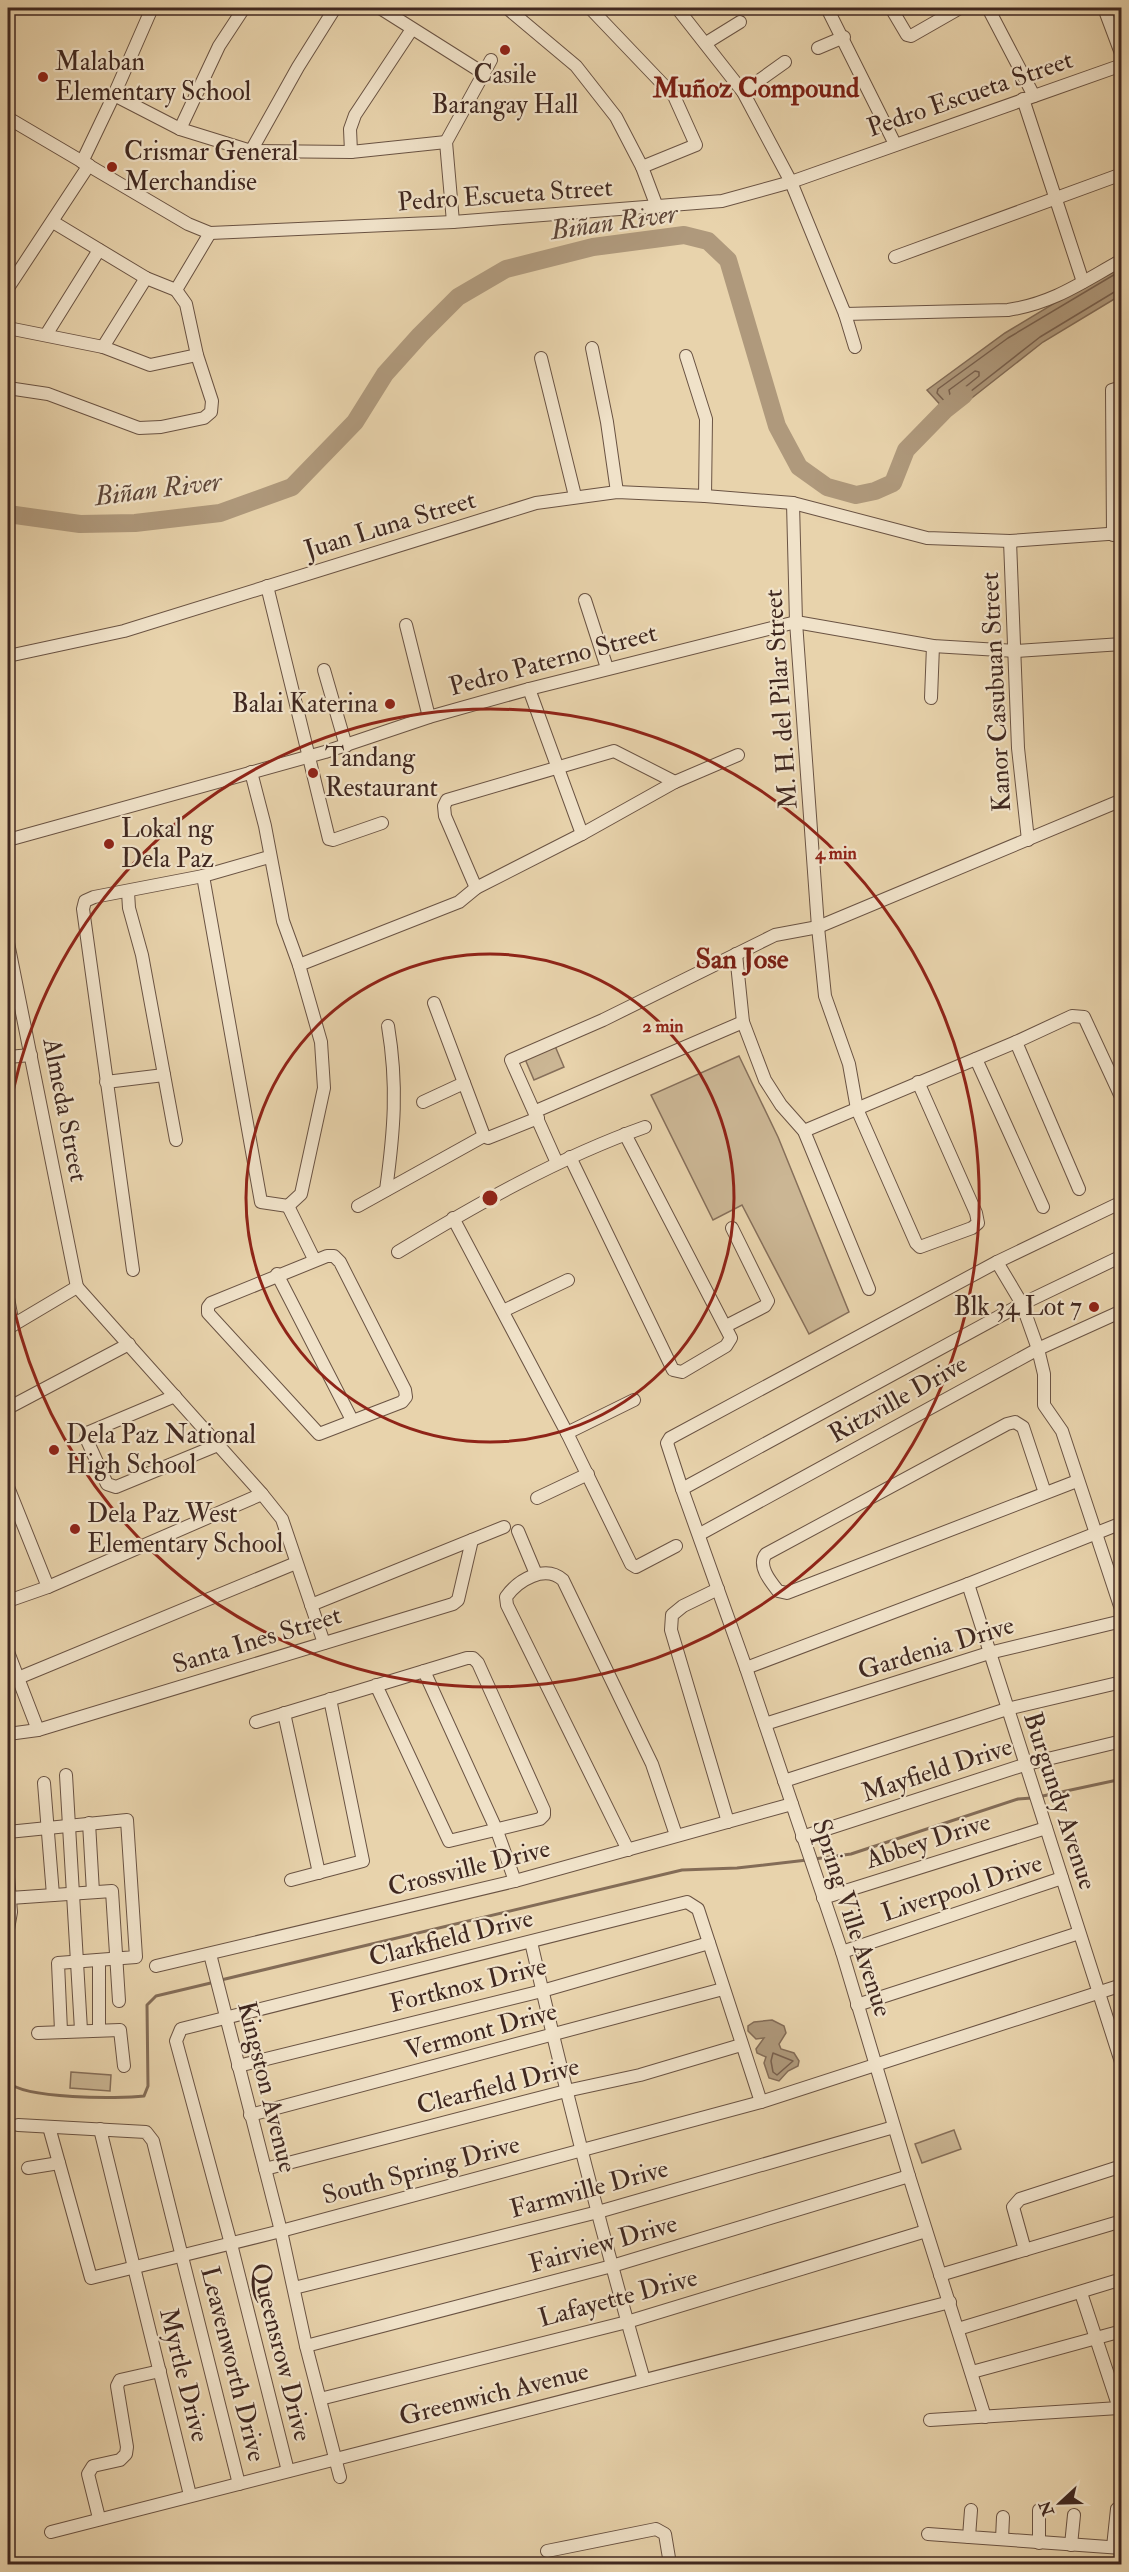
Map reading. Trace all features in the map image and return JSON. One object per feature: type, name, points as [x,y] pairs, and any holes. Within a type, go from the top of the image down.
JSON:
[{"type":"street","points":[[8,288],[53,222],[86,164],[152,8]]},
{"type":"street","points":[[180,129],[219,46],[244,8]]},
{"type":"street","points":[[251,151],[335,8]]},
{"type":"street","points":[[380,8],[483,73]]},
{"type":"street","points":[[507,8],[576,66],[616,117],[642,167],[657,207]]},
{"type":"street","points":[[590,8],[674,96],[696,145],[642,167]]},
{"type":"street","points":[[677,8],[743,92],[791,182],[845,314],[855,347]]},
{"type":"street","points":[[827,8],[844,37],[896,144]]},
{"type":"street","points":[[891,8],[907,35],[911,36],[941,12],[960,8]]},
{"type":"street","points":[[988,8],[1029,98],[1055,199],[1083,282]]},
{"type":"street","points":[[1104,8],[1122,56]]},
{"type":"street","points":[[705,43],[740,22]]},
{"type":"street","points":[[351,152],[350,129],[356,116],[412,29]]},
{"type":"street","points":[[818,48],[844,37]]},
{"type":"street","points":[[453,222],[446,142],[491,60]]},
{"type":"street","points":[[743,92],[785,62]]},
{"type":"street","name":"Pedro Escueta Street","points":[[8,118],[188,224],[210,233],[453,222],[722,201],[791,182],[1122,65]]},
{"type":"street","points":[[114,95],[180,129],[251,151],[351,152],[446,142]]},
{"type":"street","points":[[895,256],[1122,174]]},
{"type":"street","points":[[8,388],[48,394],[140,428],[161,427],[204,418],[211,412],[212,400],[197,355],[186,304],[176,290],[146,278],[53,222]]},
{"type":"street","points":[[176,290],[210,233]]},
{"type":"street","points":[[46,335],[99,250]]},
{"type":"street","points":[[845,314],[1008,310],[1046,302],[1074,289],[1122,260]]},
{"type":"street","points":[[103,346],[146,278]]},
{"type":"street","points":[[8,328],[103,346],[150,365],[197,355]]},
{"type":"street","points":[[592,348],[607,422],[617,492]]},
{"type":"street","points":[[686,356],[706,419],[705,496]]},
{"type":"street","points":[[541,358],[575,496]]},
{"type":"street","points":[[1117,534],[1112,390],[1122,387]]},
{"type":"street","name":"Juan Luna Street","points":[[8,656],[124,631],[536,503],[575,496],[617,492],[794,503],[927,538],[1010,541],[1117,534]]},
{"type":"street","name":"M. H. del Pilar Street","points":[[794,503],[796,622],[825,996],[849,1064],[857,1109],[916,1243],[920,1247],[972,1228],[978,1223],[976,1213],[918,1082]]},
{"type":"street","name":"Kanor Casubuan Street","points":[[1010,541],[1018,748],[1028,840]]},
{"type":"street","points":[[267,586],[328,839],[333,840],[382,823]]},
{"type":"street","points":[[585,600],[607,668]]},
{"type":"street","name":"Pedro Paterno Street","points":[[8,840],[309,757],[429,717],[529,688],[796,622],[933,646],[1016,651],[1122,644]]},
{"type":"street","points":[[406,625],[429,717]]},
{"type":"street","points":[[931,698],[933,646]]},
{"type":"street","points":[[324,670],[346,746]]},
{"type":"street","points":[[529,688],[582,834]]},
{"type":"street","points":[[476,888],[445,816],[444,806],[447,800],[614,752],[675,782]]},
{"type":"street","points":[[299,965],[459,902],[476,888],[582,834],[675,782],[738,754]]},
{"type":"street","points":[[251,772],[265,825],[283,921],[299,965],[321,1042],[324,1088],[301,1194],[288,1206]]},
{"type":"street","points":[[557,1163],[511,1060],[603,1020],[775,935],[818,927],[1122,800]]},
{"type":"street","points":[[133,1270],[83,909],[85,901],[94,897],[203,876],[270,857]]},
{"type":"street","points":[[203,876],[261,1202],[288,1206]]},
{"type":"street","points":[[128,892],[130,914],[141,948],[176,1140]]},
{"type":"street","name":"Almeda Street","points":[[8,943],[77,1287]]},
{"type":"street","points":[[736,954],[743,1022],[765,1080],[781,1105],[804,1131],[869,1289]]},
{"type":"street","points":[[434,1003],[484,1136]]},
{"type":"street","points":[[804,1131],[1016,1042],[1072,1016],[1084,1017],[1122,1099]]},
{"type":"street","points":[[358,1206],[484,1136],[488,1138],[743,1022]]},
{"type":"street","points":[[386,1190],[396,1099],[394,1062],[388,1026]]},
{"type":"street","points":[[1016,1042],[1079,1188]]},
{"type":"street","points":[[8,1057],[31,1055]]},
{"type":"street","points":[[976,1059],[1043,1207]]},
{"type":"street","points":[[106,1082],[164,1075]]},
{"type":"street","points":[[423,1102],[464,1083]]},
{"type":"street","points":[[398,1252],[453,1218],[557,1163],[645,1127]]},
{"type":"street","points":[[570,1157],[673,1370],[682,1372],[726,1346],[731,1338],[625,1134]]},
{"type":"street","points":[[1122,1202],[997,1262],[1022,1304],[1038,1348],[1044,1374],[1044,1405],[1062,1431],[1122,1612]]},
{"type":"street","points":[[288,1206],[314,1259]]},
{"type":"street","points":[[453,1218],[567,1432],[634,1567],[676,1545]]},
{"type":"street","points":[[726,1326],[765,1306],[768,1301],[732,1228]]},
{"type":"street","points":[[334,1256],[340,1262],[405,1390],[406,1397],[402,1402],[319,1434],[208,1312],[211,1303],[277,1274],[314,1259],[334,1256]]},
{"type":"street","points":[[682,1489],[1022,1304],[1122,1256]]},
{"type":"street","name":"Spring Ville Avenue","points":[[985,2416],[909,2176],[842,1952],[700,1534],[667,1447],[670,1438],[997,1262]]},
{"type":"street","points":[[277,1274],[352,1420]]},
{"type":"street","points":[[503,1311],[568,1280]]},
{"type":"street","points":[[8,1298],[10,1326],[77,1287],[282,1519],[324,1643]]},
{"type":"street","name":"Ritzville Drive","points":[[700,1534],[1038,1348],[1122,1311]]},
{"type":"street","points":[[8,1408],[129,1344]]},
{"type":"street","points":[[175,1396],[87,1433],[86,1438],[107,1484],[116,1487],[218,1445]]},
{"type":"street","points":[[567,1432],[634,1400]]},
{"type":"street","points":[[1045,1492],[1023,1427],[1015,1422],[1006,1424],[766,1554],[762,1559],[762,1564],[778,1591],[787,1593],[1077,1481]]},
{"type":"street","points":[[537,1498],[588,1474]]},
{"type":"street","points":[[8,1487],[48,1587]]},
{"type":"street","points":[[8,1601],[48,1587],[262,1494]]},
{"type":"street","points":[[746,1668],[1122,1523]]},
{"type":"street","points":[[311,1605],[504,1527]]},
{"type":"street","points":[[518,1531],[536,1574]]},
{"type":"street","name":"Santa Ines Street","points":[[8,1734],[38,1730],[453,1604],[458,1600],[472,1540]]},
{"type":"street","points":[[18,1678],[296,1563]]},
{"type":"street","points":[[628,1850],[507,1605],[506,1597],[511,1590],[536,1574],[547,1572],[556,1574],[563,1580],[652,1764],[676,1835]]},
{"type":"street","name":"Burgundy Avenue","points":[[968,1584],[1007,1709],[1027,1764],[1078,1933],[1119,2048],[1122,2066]]},
{"type":"street","points":[[718,1588],[683,1606],[672,1615],[671,1630],[728,1822]]},
{"type":"street","name":"Gardenia Drive","points":[[765,1724],[989,1653],[1122,1621]]},
{"type":"street","points":[[8,1652],[38,1730]]},
{"type":"street","points":[[256,1722],[284,1713],[376,1685],[424,1671],[466,1658],[473,1658],[492,1695],[544,1810],[544,1815],[540,1819],[496,1831],[452,1841],[445,1838],[376,1685]]},
{"type":"street","points":[[424,1671],[496,1831],[515,1881]]},
{"type":"street","points":[[784,1781],[1007,1709],[1122,1682]]},
{"type":"street","points":[[291,1880],[360,1863],[364,1857],[330,1699]]},
{"type":"street","points":[[284,1713],[319,1873]]},
{"type":"street","name":"Mayfield Drive","points":[[802,1837],[1027,1764],[1122,1741]]},
{"type":"street","points":[[66,1774],[81,2030]]},
{"type":"street","points":[[44,1783],[53,1895]]},
{"type":"street","name":"Crossville Drive","points":[[156,1966],[515,1881],[792,1804]]},
{"type":"street","points":[[8,1832],[127,1820],[136,1956],[60,1961],[58,1965],[61,2031]]},
{"type":"street","points":[[89,1823],[93,1892]]},
{"type":"street","name":"Abbey Drive","points":[[823,1898],[1046,1828]]},
{"type":"street","points":[[8,1877],[11,1912],[8,1929]]},
{"type":"street","name":"Liverpool Drive","points":[[842,1952],[1062,1878]]},
{"type":"street","points":[[10,1898],[109,1890],[113,1893],[119,2001]]},
{"type":"street","name":"Clarkfield Drive","points":[[231,2244],[176,2042],[181,2029],[687,1902],[698,1909],[709,1943]]},
{"type":"street","points":[[857,2005],[1078,1933]]},
{"type":"street","points":[[531,1942],[566,2091],[584,2150],[612,2266],[644,2380]]},
{"type":"street","points":[[709,1943],[761,2102]]},
{"type":"street","name":"Fortknox Drive","points":[[238,2066],[542,1991],[709,1943]]},
{"type":"street","name":"Kingston Avenue","points":[[210,1954],[281,2231],[306,2346],[340,2477]]},
{"type":"street","points":[[99,1959],[99,2029]]},
{"type":"street","name":"South Spring Drive","points":[[48,2127],[91,2278],[281,2231],[761,2102],[1122,1985]]},
{"type":"street","name":"Vermont Drive","points":[[250,2115],[723,1989]]},
{"type":"street","points":[[38,2032],[120,2030],[124,2066]]},
{"type":"street","name":"Clearfield Drive","points":[[265,2169],[566,2091],[640,2075],[741,2045]]},
{"type":"street","name":"Leavenworth Drive","points":[[18,2124],[146,2132],[153,2141],[239,2484]]},
{"type":"street","name":"Farmville Drive","points":[[294,2288],[598,2212],[894,2127]]},
{"type":"street","name":"Myrtle Drive","points":[[100,2129],[136,2266],[190,2495]]},
{"type":"street","points":[[28,2168],[59,2163]]},
{"type":"street","points":[[1025,2250],[1013,2207],[1020,2199],[1122,2166]]},
{"type":"street","name":"Fairview Drive","points":[[306,2346],[612,2266],[909,2176]]},
{"type":"street","points":[[940,2275],[1122,2221]]},
{"type":"street","name":"Lafayette Drive","points":[[320,2399],[627,2322],[926,2231]]},
{"type":"street","name":"Queensrow Drive","points":[[231,2244],[288,2471]]},
{"type":"street","points":[[958,2330],[1122,2279]]},
{"type":"street","points":[[930,2420],[985,2416],[1120,2413],[1081,2293]]},
{"type":"street","name":"Greenwich Avenue","points":[[51,2532],[950,2302]]},
{"type":"street","points":[[972,2372],[1096,2340],[1122,2331]]},
{"type":"street","points":[[99,2518],[88,2474],[93,2466],[120,2460],[126,2454],[127,2447],[117,2386],[120,2380],[159,2371]]},
{"type":"street","points":[[928,2534],[1117,2547],[1117,2509]]},
{"type":"street","points":[[969,2537],[971,2510]]},
{"type":"street","points":[[1038,2543],[1039,2510]]},
{"type":"street","points":[[1071,2545],[1074,2515]]},
{"type":"street","points":[[1002,2539],[1003,2517]]},
{"type":"street","points":[[547,2551],[656,2529],[662,2530],[665,2534],[670,2565]]},
{"type":"shaded area","points":[[555,1046],[564,1067],[534,1080],[525,1059]]},
{"type":"shaded area","points":[[739,1056],[778,1137],[849,1312],[809,1334],[742,1205],[713,1220],[651,1095]]},
{"type":"shaded area","points":[[71,2072],[111,2075],[110,2091],[70,2088]]},
{"type":"shaded area","points":[[954,2130],[961,2149],[922,2163],[915,2144]]},
{"type":"water","points":[[1121,263],[1121,295],[1043,342],[945,419],[945,410],[927,390],[1005,333]]},
{"type":"water","points":[[772,2020],[784,2026],[786,2033],[779,2044],[781,2049],[794,2053],[799,2061],[798,2066],[788,2071],[779,2081],[769,2078],[764,2063],[766,2057],[757,2053],[756,2049],[764,2038],[756,2039],[748,2031],[748,2026],[754,2022]]},
{"type":"waterway","name":"Biñan River","points":[[8,514],[80,524],[135,523],[220,513],[292,487],[355,422],[385,374],[458,297],[506,269],[593,247],[684,235],[708,241],[728,260],[777,426],[799,467],[827,487],[856,495],[875,491],[893,483],[906,450],[945,410],[964,395]]},
{"type":"waterway","points":[[1038,1797],[1122,1779]]},
{"type":"waterway","points":[[814,1859],[851,1854],[1018,1799],[1032,1798]]},
{"type":"waterway","points":[[221,1980],[682,1870],[737,1868],[807,1860]]},
{"type":"waterway","points":[[8,2082],[17,2088],[51,2095],[144,2096],[148,2086],[147,2005],[156,1996],[215,1982]]},
{"type":"place","name":"Casile Barangay Hall","points":[[505,50]]},
{"type":"place","name":"Malaban Elementary School","points":[[43,77]]},
{"type":"place","name":"Crismar General Merchandise","points":[[112,167]]},
{"type":"place","name":"Balai Katerina","points":[[390,704]]},
{"type":"place","name":"Tandang Restaurant","points":[[313,773]]},
{"type":"place","name":"Lokal ng Dela Paz","points":[[109,844]]},
{"type":"place","name":"Blk 34 Lot 7","points":[[1094,1307]]},
{"type":"place","name":"Dela Paz National High School","points":[[54,1450]]},
{"type":"place","name":"Dela Paz West Elementary School","points":[[75,1529]]},
{"type":"district","name":"Muñoz Compound","points":[[756,88]]},
{"type":"district","name":"San Jose","points":[[742,959]]}]
